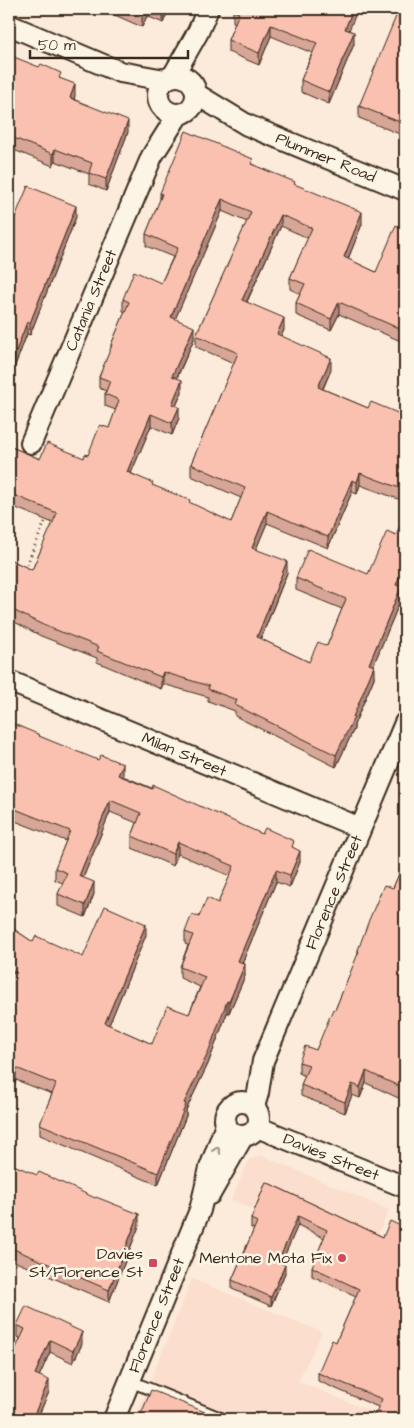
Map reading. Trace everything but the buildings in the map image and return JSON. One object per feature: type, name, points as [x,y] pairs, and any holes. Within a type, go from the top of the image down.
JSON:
[{"type":"street","name":"Catania Street","points":[[31,443],[152,156],[208,9]]},
{"type":"street","name":"Plummer Road","points":[[9,25],[405,190]]},
{"type":"street","name":"Milan Street","points":[[9,680],[360,828]]},
{"type":"street","name":"Florence Street","points":[[246,1104],[258,1093],[263,1061],[405,723]]},
{"type":"street","points":[[246,1104],[259,1116],[250,1131],[233,1133],[226,1124],[225,1119],[228,1109],[246,1104]]},
{"type":"street","name":"Florence Street","points":[[114,1419],[200,1210],[210,1168],[226,1124]]},
{"type":"street","name":"Florence Street","points":[[200,1210],[250,1131]]},
{"type":"street","name":"Davies Street","points":[[250,1131],[405,1186]]},
{"type":"lane","points":[[130,1381],[223,1419]]},
{"type":"path","points":[[24,570],[48,516]]},
{"type":"shaded area","points":[[261,1155],[389,1210],[351,1295],[309,1276],[324,1239],[231,1200],[249,1160]]},
{"type":"shaded area","points":[[192,1279],[322,1332],[298,1381],[389,1419],[135,1419]]},
{"type":"place","name":"Mentone Mota Fix","points":[[342,1258]]},
{"type":"place","name":"Davies St/Florence St","points":[[153,1263]]}]
